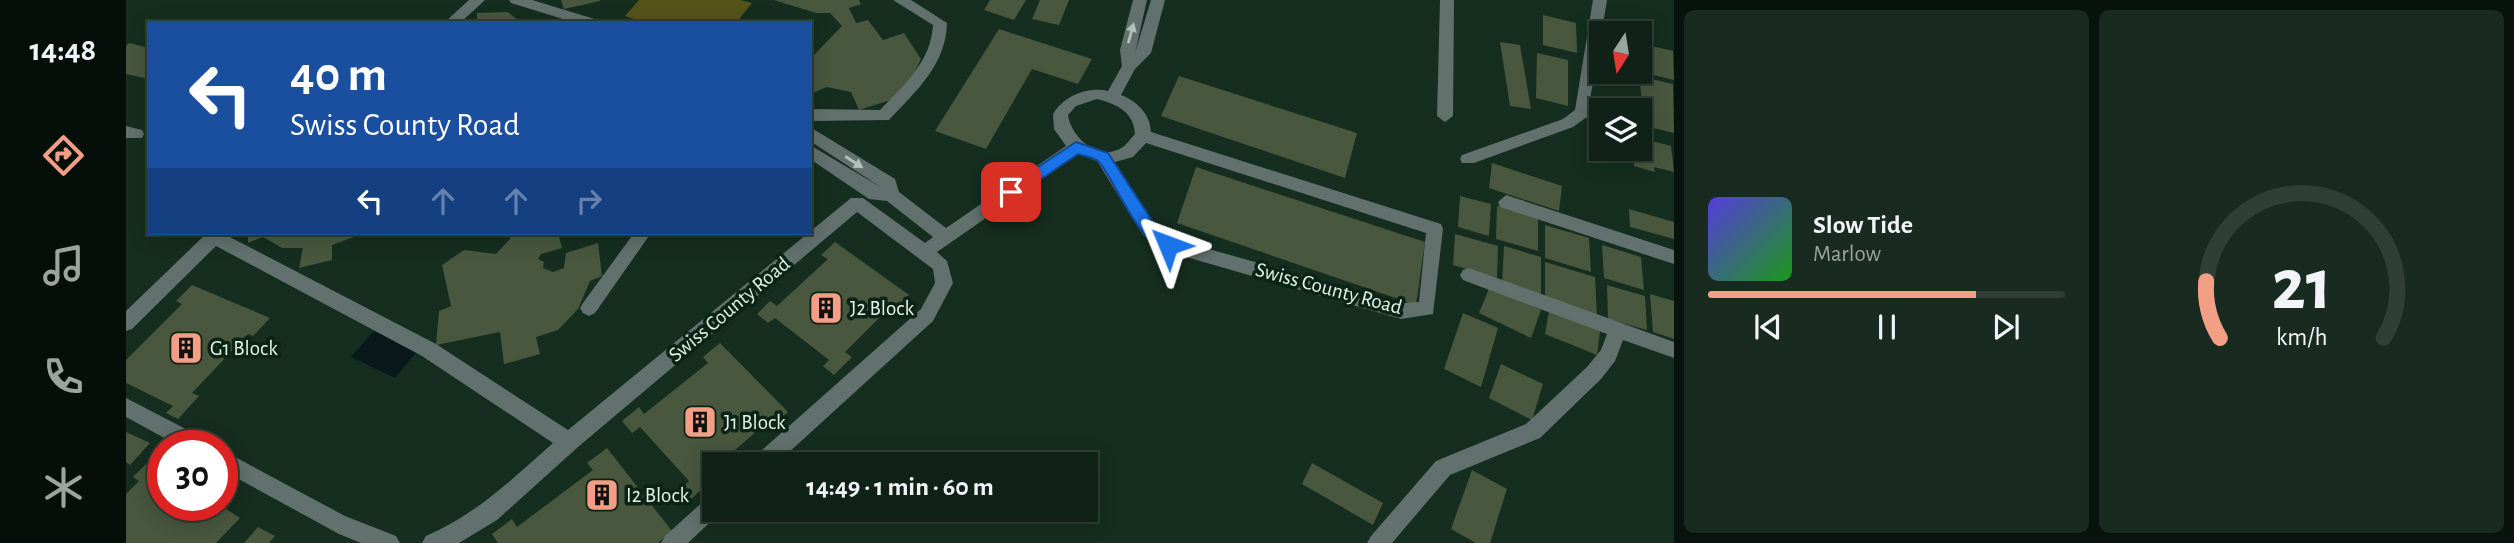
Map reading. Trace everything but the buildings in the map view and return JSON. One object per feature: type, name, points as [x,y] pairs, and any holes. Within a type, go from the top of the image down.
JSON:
[{"type":"street","points":[[453,21],[478,0]]},
{"type":"street","points":[[516,0],[586,21]]},
{"type":"street","points":[[812,115],[884,116],[929,65],[941,36],[940,23],[900,0]]},
{"type":"street","points":[[1129,66],[1127,50],[1140,0]]},
{"type":"street","points":[[1113,96],[1129,66],[1144,53],[1158,0]]},
{"type":"street","points":[[1445,116],[1447,0]]},
{"type":"street","points":[[1468,159],[1568,123],[1582,113],[1600,0]]},
{"type":"street","points":[[1083,96],[1113,96],[1133,108],[1140,116],[1143,135],[1129,152],[1103,156],[1076,148],[1060,129],[1059,118],[1063,108],[1083,96]]},
{"type":"street","points":[[812,134],[889,184],[891,195]]},
{"type":"street","name":"Swiss County Road","points":[[1103,156],[1149,230],[1168,245],[1401,311],[1427,309],[1435,229],[1143,135]]},
{"type":"street","points":[[925,252],[1076,148]]},
{"type":"street","points":[[812,152],[875,194],[891,195],[946,237]]},
{"type":"street","points":[[1506,202],[1674,257]]},
{"type":"street","name":"Swiss County Road","points":[[433,543],[457,535],[491,513],[569,442],[857,203],[925,252],[941,267],[944,283],[927,315],[774,452]]},
{"type":"street","points":[[126,323],[216,235],[429,350],[569,442]]},
{"type":"street","points":[[589,308],[642,235]]},
{"type":"street","points":[[1469,275],[1674,350]]},
{"type":"street","points":[[1378,543],[1443,468],[1533,431],[1594,373],[1608,355],[1618,330]]},
{"type":"street","points":[[126,407],[168,430]]},
{"type":"street","points":[[238,468],[339,524],[389,543]]},
{"type":"street","points":[[672,543],[702,517]]},
{"type":"shaded area","points":[[639,0],[740,0],[752,3],[738,21],[640,21],[625,16]]},
{"type":"shaded area","points":[[374,331],[418,350],[395,378],[351,357]]},
{"type":"place","name":"J2 Block","points":[[826,308]]},
{"type":"place","name":"G1 Block","points":[[186,348]]},
{"type":"place","name":"J1 Block","points":[[700,422]]},
{"type":"place","name":"I2 Block","points":[[602,495]]},
{"type":"route","points":[[1011,192],[1076,148],[1088,154],[1103,156],[1149,230],[1168,245]]}]
